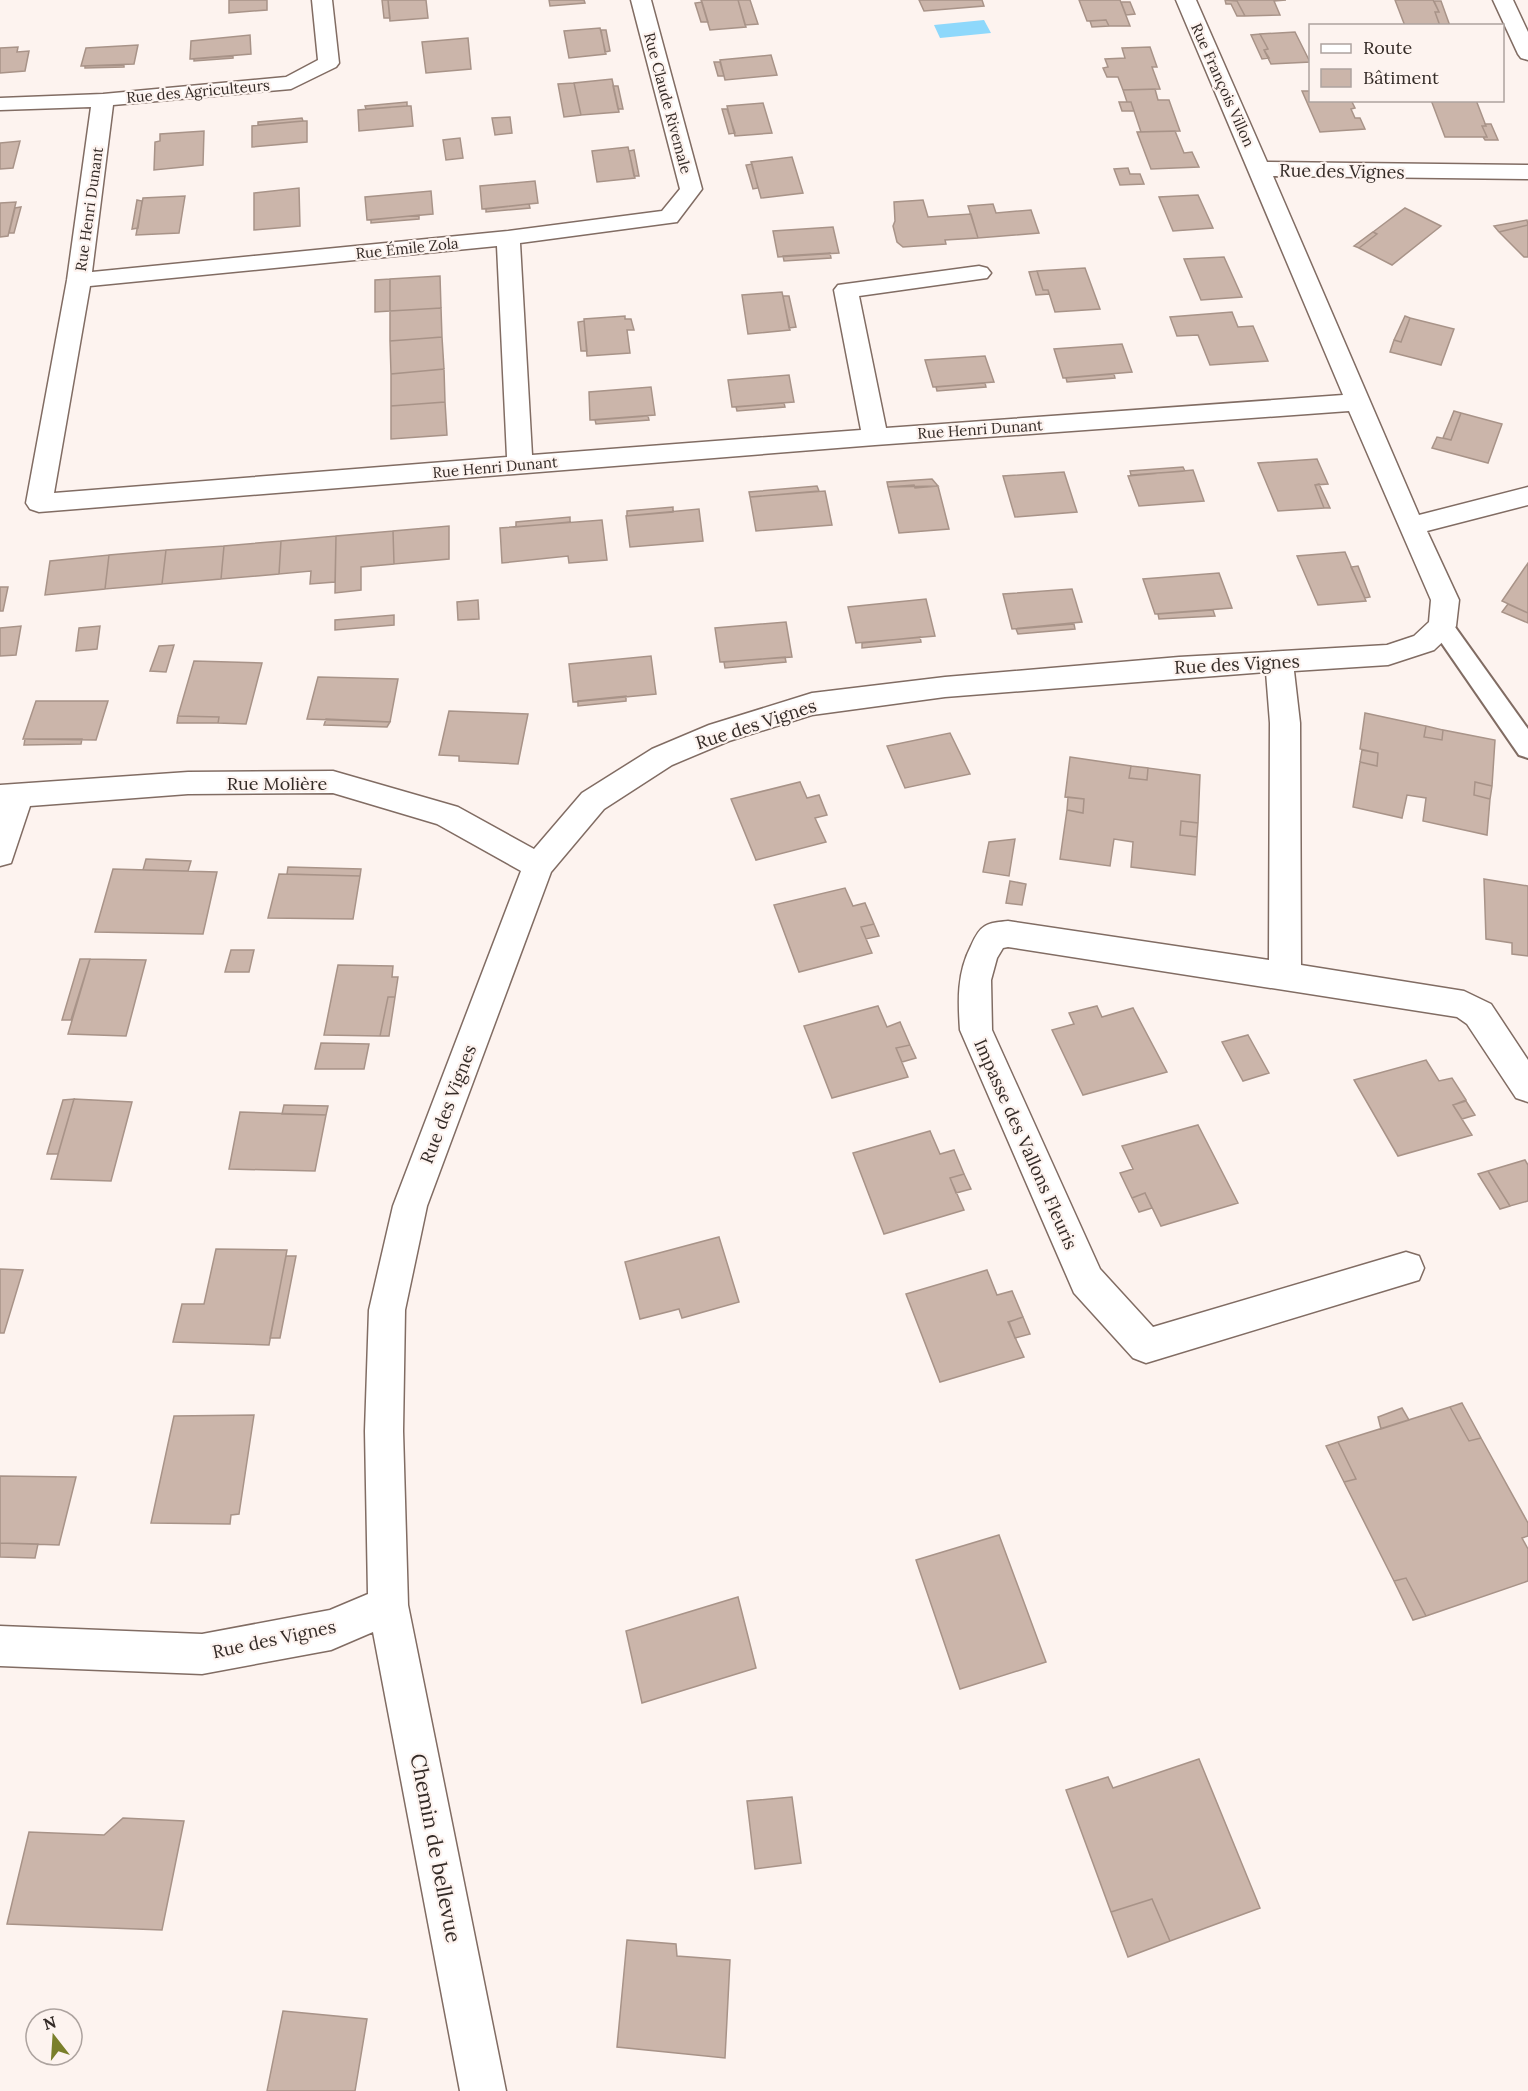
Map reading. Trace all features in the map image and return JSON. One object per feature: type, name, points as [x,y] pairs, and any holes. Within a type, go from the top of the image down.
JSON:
[{"type":"street","name":"Rue des Agriculteurs","points":[[0,104],[103,100],[291,83],[329,63],[322,0]]},
{"type":"street","name":"Rue Claude Rivemale","points":[[508,238],[669,217],[691,189],[641,0]]},
{"type":"street","name":"Rue François Villon","points":[[1186,0],[1259,169]]},
{"type":"street","points":[[1503,0],[1528,54]]},
{"type":"street","name":"Rue Henri Dunant","points":[[103,100],[79,280],[39,503],[874,437],[1359,402]]},
{"type":"street","name":"Rue des Vignes","points":[[0,1646],[202,1654],[331,1629],[388,1605],[384,1431],[387,1310],[410,1206],[537,866],[593,801],[662,757],[719,733],[812,704],[945,687],[1179,667],[1388,655],[1424,643],[1442,626],[1445,600],[1411,526],[1259,169],[1528,172]]},
{"type":"street","name":"Rue Émile Zola","points":[[79,280],[508,238]]},
{"type":"street","points":[[508,238],[520,466]]},
{"type":"street","points":[[874,437],[846,290],[979,273]]},
{"type":"street","points":[[1411,526],[1528,496]]},
{"type":"street","points":[[1279,662],[1285,723],[1285,976],[1464,1005],[1479,1014],[1528,1088]]},
{"type":"street","name":"Rue Molière","points":[[9,796],[188,783],[333,782],[447,815],[537,866]]},
{"type":"street","points":[[0,854],[9,796]]},
{"type":"street","name":"Impasse des Vallons Fleuris","points":[[1285,976],[1008,934],[994,936],[982,950],[973,986],[976,1030],[1087,1281],[1146,1346],[1406,1268]]},
{"type":"street","name":"Chemin de bellevue","points":[[388,1605],[483,2091]]},
{"type":"lane","points":[[1442,626],[1528,748]]},
{"type":"water","points":[[984,20],[991,33],[940,38],[934,25]]},
{"type":"building","points":[[229,0],[267,0],[267,10],[229,13]]},
{"type":"building","points":[[382,0],[388,0],[390,18],[384,18]]},
{"type":"building","points":[[388,0],[426,0],[428,18],[390,21]]},
{"type":"building","points":[[549,0],[584,0],[585,3],[550,6]]},
{"type":"building","points":[[701,0],[738,0],[746,27],[710,30]]},
{"type":"building","points":[[738,0],[750,0],[758,24],[745,25]]},
{"type":"building","points":[[919,0],[982,0],[984,6],[924,11]]},
{"type":"building","points":[[1079,0],[1120,0],[1130,26],[1109,26],[1106,20],[1087,21]]},
{"type":"building","points":[[1225,0],[1237,1],[1245,16],[1237,16],[1231,4],[1226,4]]},
{"type":"building","points":[[1231,0],[1286,0],[1274,1],[1280,15],[1245,16],[1237,1]]},
{"type":"building","points":[[1395,0],[1433,0],[1439,12],[1435,12],[1439,24],[1404,24]]},
{"type":"building","points":[[1434,1],[1441,1],[1449,24],[1439,24],[1435,12],[1439,12]]},
{"type":"building","points":[[702,2],[708,22],[701,22],[695,3]]},
{"type":"building","points":[[1121,2],[1130,2],[1135,14],[1126,15]]},
{"type":"building","points":[[1106,20],[1109,26],[1092,27],[1090,21]]},
{"type":"building","points":[[600,28],[606,54],[569,58],[564,31]]},
{"type":"building","points":[[601,30],[606,30],[610,51],[605,52]]},
{"type":"building","points":[[1295,32],[1309,62],[1271,64],[1264,50],[1268,49],[1260,34]]},
{"type":"building","points":[[1260,34],[1268,49],[1264,50],[1269,58],[1262,59],[1251,35]]},
{"type":"building","points":[[250,35],[251,54],[190,59],[191,41]]},
{"type":"building","points":[[468,38],[471,69],[426,73],[422,42]]},
{"type":"building","points":[[138,45],[134,64],[81,66],[86,48]]},
{"type":"building","points":[[18,47],[17,52],[29,51],[25,71],[0,73],[0,48]]},
{"type":"building","points":[[1150,47],[1157,67],[1152,67],[1160,89],[1123,90],[1118,77],[1107,77],[1103,68],[1108,67],[1105,59],[1125,58],[1122,48]]},
{"type":"building","points":[[771,55],[777,75],[725,80],[720,60]]},
{"type":"building","points":[[233,56],[233,58],[194,61],[194,59]]},
{"type":"building","points":[[714,62],[720,62],[724,76],[718,76]]},
{"type":"building","points":[[124,65],[124,67],[85,68],[85,66]]},
{"type":"building","points":[[612,79],[619,112],[581,115],[574,83]]},
{"type":"building","points":[[574,83],[581,115],[564,117],[558,84]]},
{"type":"building","points":[[613,86],[618,86],[623,109],[618,109]]},
{"type":"building","points":[[1155,89],[1158,100],[1169,100],[1180,131],[1141,132],[1131,102],[1127,102],[1123,90]]},
{"type":"building","points":[[1302,91],[1309,91],[1309,102],[1352,102],[1355,108],[1351,109],[1355,118],[1360,118],[1365,129],[1320,132]]},
{"type":"building","points":[[407,102],[407,106],[366,109],[365,106]]},
{"type":"building","points":[[1119,102],[1131,102],[1134,111],[1122,111]]},
{"type":"building","points":[[1432,102],[1477,102],[1486,126],[1482,126],[1487,137],[1445,137]]},
{"type":"building","points":[[763,103],[772,133],[735,136],[727,106]]},
{"type":"building","points":[[411,106],[413,126],[359,131],[358,110]]},
{"type":"building","points":[[722,109],[727,109],[735,133],[729,134]]},
{"type":"building","points":[[510,117],[512,133],[495,135],[492,118]]},
{"type":"building","points":[[302,118],[303,121],[258,125],[258,122]]},
{"type":"building","points":[[307,121],[307,142],[252,147],[252,126]]},
{"type":"building","points":[[1485,124],[1491,124],[1498,140],[1485,140],[1483,137],[1487,137],[1482,126],[1486,126]]},
{"type":"building","points":[[204,131],[203,165],[154,170],[155,142],[160,141],[160,134]]},
{"type":"building","points":[[1175,131],[1184,153],[1192,152],[1199,167],[1151,169],[1137,132]]},
{"type":"building","points":[[460,138],[463,158],[446,160],[443,140]]},
{"type":"building","points":[[20,141],[13,168],[0,169],[0,143]]},
{"type":"building","points":[[628,147],[635,178],[597,182],[592,151]]},
{"type":"building","points":[[634,150],[639,176],[634,176],[629,151]]},
{"type":"building","points":[[792,157],[803,193],[761,198],[751,162]]},
{"type":"building","points":[[752,164],[758,188],[753,189],[746,165]]},
{"type":"building","points":[[1128,168],[1130,174],[1140,174],[1144,184],[1120,185],[1114,169]]},
{"type":"building","points":[[535,181],[538,203],[482,209],[480,186]]},
{"type":"building","points":[[299,188],[300,226],[254,230],[254,193]]},
{"type":"building","points":[[431,191],[433,214],[367,220],[365,197]]},
{"type":"building","points":[[1198,195],[1213,228],[1173,231],[1159,197]]},
{"type":"building","points":[[185,196],[179,233],[136,235],[143,198]]},
{"type":"building","points":[[137,200],[142,201],[138,228],[132,229]]},
{"type":"building","points":[[923,200],[928,217],[971,214],[978,238],[945,240],[946,244],[903,247],[897,242],[893,226],[894,202]]},
{"type":"building","points":[[16,202],[8,236],[0,237],[0,203]]},
{"type":"building","points":[[529,204],[530,208],[486,212],[486,209]]},
{"type":"building","points":[[993,204],[996,213],[1031,210],[1039,233],[978,238],[968,206]]},
{"type":"building","points":[[21,207],[14,233],[9,233],[15,208]]},
{"type":"building","points":[[1405,208],[1441,226],[1392,265],[1359,248],[1377,234],[1373,232]]},
{"type":"building","points":[[419,215],[419,219],[371,223],[371,220]]},
{"type":"building","points":[[1527,220],[1528,225],[1499,232],[1494,226]]},
{"type":"building","points":[[1528,225],[1528,257],[1524,257],[1499,232]]},
{"type":"building","points":[[833,227],[839,253],[778,257],[773,231]]},
{"type":"building","points":[[1373,232],[1377,234],[1359,248],[1354,246]]},
{"type":"building","points":[[830,253],[831,258],[784,261],[783,256]]},
{"type":"building","points":[[1224,257],[1242,297],[1201,300],[1184,259]]},
{"type":"building","points":[[1085,268],[1100,309],[1055,312],[1048,290],[1043,290],[1037,271]]},
{"type":"building","points":[[1037,271],[1043,290],[1048,290],[1049,294],[1036,295],[1029,272]]},
{"type":"building","points":[[440,276],[441,308],[390,311],[390,279]]},
{"type":"building","points":[[390,279],[390,311],[375,312],[375,280]]},
{"type":"building","points":[[782,292],[790,330],[748,334],[742,295]]},
{"type":"building","points":[[783,296],[789,296],[796,327],[789,328]]},
{"type":"building","points":[[441,308],[442,337],[390,341],[390,311]]},
{"type":"building","points":[[1232,312],[1238,327],[1253,326],[1268,361],[1210,365],[1198,335],[1177,336],[1170,317]]},
{"type":"building","points":[[625,316],[625,319],[631,319],[634,330],[627,330],[630,353],[587,356],[584,319]]},
{"type":"building","points":[[1405,316],[1410,318],[1401,342],[1394,340]]},
{"type":"building","points":[[1410,318],[1454,329],[1441,365],[1390,352],[1394,340],[1401,342]]},
{"type":"building","points":[[584,321],[587,351],[581,351],[578,322]]},
{"type":"building","points":[[442,337],[444,369],[391,374],[390,341]]},
{"type":"building","points":[[1122,344],[1132,372],[1063,378],[1054,349]]},
{"type":"building","points":[[985,356],[994,382],[933,387],[925,360]]},
{"type":"building","points":[[444,369],[445,402],[391,406],[391,374]]},
{"type":"building","points":[[1114,374],[1115,378],[1067,382],[1066,378]]},
{"type":"building","points":[[789,375],[794,402],[732,407],[728,380]]},
{"type":"building","points":[[985,383],[986,387],[937,391],[936,387]]},
{"type":"building","points":[[651,387],[655,415],[590,420],[589,392]]},
{"type":"building","points":[[445,402],[447,435],[391,439],[391,406]]},
{"type":"building","points":[[784,403],[785,407],[737,411],[736,407]]},
{"type":"building","points":[[1454,411],[1461,413],[1451,440],[1443,438]]},
{"type":"building","points":[[1461,413],[1502,424],[1488,463],[1432,448],[1437,437],[1451,440]]},
{"type":"building","points":[[648,416],[649,420],[596,424],[595,420]]},
{"type":"building","points":[[1317,459],[1328,484],[1315,485],[1324,508],[1278,511],[1258,463]]},
{"type":"building","points":[[1183,467],[1185,471],[1131,475],[1130,471]]},
{"type":"building","points":[[1193,470],[1204,501],[1139,506],[1128,476]]},
{"type":"building","points":[[1064,472],[1077,512],[1015,517],[1003,476]]},
{"type":"building","points":[[932,479],[938,486],[888,487],[887,482]]},
{"type":"building","points":[[1319,484],[1330,508],[1324,508],[1315,485]]},
{"type":"building","points":[[914,485],[915,488],[938,486],[949,529],[899,533],[888,487]]},
{"type":"building","points":[[817,486],[819,491],[750,497],[749,492]]},
{"type":"building","points":[[825,491],[832,525],[756,531],[750,497]]},
{"type":"building","points":[[673,507],[673,512],[627,516],[627,511]]},
{"type":"building","points":[[699,509],[703,541],[630,547],[626,516]]},
{"type":"building","points":[[570,517],[570,522],[516,527],[516,522]]},
{"type":"building","points":[[602,520],[607,560],[569,563],[568,556],[502,563],[500,528]]},
{"type":"building","points":[[449,526],[449,559],[394,564],[393,531]]},
{"type":"building","points":[[393,531],[394,564],[361,567],[361,590],[335,593],[336,536]]},
{"type":"building","points":[[336,536],[335,582],[310,584],[311,571],[279,574],[281,541]]},
{"type":"building","points":[[281,541],[279,574],[221,579],[224,546]]},
{"type":"building","points":[[224,546],[221,579],[162,584],[166,550]]},
{"type":"building","points":[[166,550],[162,584],[105,589],[109,555]]},
{"type":"building","points":[[1345,552],[1366,601],[1318,605],[1297,556]]},
{"type":"building","points":[[109,555],[105,589],[45,595],[50,561]]},
{"type":"building","points":[[1528,563],[1528,613],[1502,601]]},
{"type":"building","points":[[1358,566],[1370,597],[1365,598],[1351,567]]},
{"type":"building","points":[[1219,573],[1232,608],[1155,614],[1143,579]]},
{"type":"building","points":[[0,587],[8,587],[3,611],[0,611]]},
{"type":"building","points":[[1072,589],[1082,622],[1012,629],[1003,594]]},
{"type":"building","points":[[926,599],[935,636],[856,643],[848,607]]},
{"type":"building","points":[[478,600],[479,619],[458,620],[457,602]]},
{"type":"building","points":[[1508,604],[1528,613],[1528,623],[1502,612]]},
{"type":"building","points":[[1213,610],[1215,616],[1159,619],[1158,614]]},
{"type":"building","points":[[394,615],[394,625],[335,630],[335,620]]},
{"type":"building","points":[[786,622],[792,657],[720,662],[715,628]]},
{"type":"building","points":[[1074,624],[1075,629],[1018,634],[1016,629]]},
{"type":"building","points":[[21,626],[16,655],[0,656],[0,628]]},
{"type":"building","points":[[100,626],[97,649],[76,651],[79,628]]},
{"type":"building","points":[[920,637],[921,642],[862,648],[862,643]]},
{"type":"building","points":[[174,645],[166,672],[150,671],[159,646]]},
{"type":"building","points":[[651,656],[656,694],[573,702],[569,664]]},
{"type":"building","points":[[785,657],[786,662],[725,668],[724,662]]},
{"type":"building","points":[[194,661],[262,663],[246,724],[218,723],[219,717],[178,716]]},
{"type":"building","points":[[318,677],[398,679],[390,722],[307,719]]},
{"type":"building","points":[[626,696],[626,701],[578,706],[578,701]]},
{"type":"building","points":[[36,701],[108,701],[96,740],[23,739]]},
{"type":"building","points":[[449,711],[528,714],[518,764],[459,761],[459,756],[439,755]]},
{"type":"building","points":[[1365,713],[1426,726],[1424,737],[1442,740],[1443,730],[1495,740],[1492,786],[1475,782],[1474,795],[1490,799],[1487,835],[1423,821],[1426,798],[1407,795],[1402,818],[1353,807],[1360,762],[1377,766],[1378,753],[1360,749]]},
{"type":"building","points":[[178,716],[219,717],[218,723],[177,723]]},
{"type":"building","points":[[326,719],[390,722],[387,727],[324,725]]},
{"type":"building","points":[[1426,726],[1443,730],[1442,740],[1424,737]]},
{"type":"building","points":[[950,733],[970,774],[905,788],[887,746]]},
{"type":"building","points":[[25,739],[82,739],[81,744],[24,745]]},
{"type":"building","points":[[1362,750],[1378,753],[1377,766],[1360,762]]},
{"type":"building","points":[[1070,757],[1131,766],[1129,778],[1147,780],[1148,768],[1200,775],[1198,823],[1181,821],[1180,835],[1197,837],[1195,875],[1131,867],[1133,842],[1114,839],[1110,866],[1060,859],[1067,810],[1083,813],[1084,799],[1065,797]]},
{"type":"building","points":[[1131,766],[1148,768],[1147,780],[1129,778]]},
{"type":"building","points":[[800,782],[807,798],[819,795],[827,815],[815,818],[826,842],[756,860],[731,799]]},
{"type":"building","points":[[1475,782],[1492,786],[1490,799],[1474,795]]},
{"type":"building","points":[[1068,797],[1084,799],[1083,813],[1067,810]]},
{"type":"building","points":[[1181,821],[1198,823],[1197,837],[1180,835]]},
{"type":"building","points":[[1015,839],[1009,876],[983,872],[989,842]]},
{"type":"building","points":[[146,859],[191,861],[188,871],[143,870]]},
{"type":"building","points":[[288,867],[361,869],[360,876],[287,874]]},
{"type":"building","points":[[113,869],[217,872],[203,934],[95,932]]},
{"type":"building","points":[[279,874],[360,876],[353,919],[268,918]]},
{"type":"building","points":[[1484,879],[1528,886],[1528,956],[1512,954],[1512,943],[1486,939]]},
{"type":"building","points":[[1010,881],[1026,884],[1022,905],[1006,903]]},
{"type":"building","points":[[845,888],[853,906],[865,903],[874,924],[861,927],[872,953],[799,972],[774,905]]},
{"type":"building","points":[[874,924],[879,936],[866,939],[861,927]]},
{"type":"building","points":[[231,950],[254,950],[249,972],[225,972]]},
{"type":"building","points":[[80,959],[90,959],[71,1020],[62,1020]]},
{"type":"building","points":[[90,959],[146,960],[126,1036],[68,1034]]},
{"type":"building","points":[[338,965],[393,966],[392,977],[398,977],[395,997],[388,997],[380,1036],[324,1035]]},
{"type":"building","points":[[388,997],[395,997],[389,1036],[380,1036]]},
{"type":"building","points":[[878,1006],[887,1027],[900,1022],[910,1045],[896,1048],[908,1077],[832,1098],[804,1026]]},
{"type":"building","points":[[1097,1006],[1102,1017],[1133,1008],[1167,1072],[1083,1095],[1052,1030],[1074,1024],[1069,1013]]},
{"type":"building","points":[[1248,1035],[1269,1073],[1243,1081],[1222,1042]]},
{"type":"building","points":[[321,1043],[369,1044],[364,1069],[315,1069]]},
{"type":"building","points":[[910,1045],[916,1058],[902,1062],[896,1048]]},
{"type":"building","points":[[1426,1060],[1439,1081],[1452,1078],[1466,1100],[1453,1105],[1472,1135],[1398,1156],[1354,1080]]},
{"type":"building","points":[[74,1099],[58,1154],[47,1154],[63,1100]]},
{"type":"building","points":[[74,1099],[132,1102],[111,1181],[51,1179]]},
{"type":"building","points":[[1466,1101],[1475,1115],[1462,1119],[1453,1105]]},
{"type":"building","points":[[284,1105],[328,1106],[326,1115],[282,1114]]},
{"type":"building","points":[[240,1112],[326,1115],[315,1171],[229,1169]]},
{"type":"building","points":[[1198,1125],[1238,1203],[1161,1226],[1145,1193],[1132,1198],[1120,1173],[1133,1169],[1122,1146]]},
{"type":"building","points":[[930,1131],[940,1154],[954,1150],[964,1174],[950,1178],[964,1210],[884,1234],[853,1153]]},
{"type":"building","points":[[1525,1160],[1528,1165],[1528,1201],[1510,1206],[1488,1171]]},
{"type":"building","points":[[1488,1171],[1510,1206],[1500,1209],[1478,1174]]},
{"type":"building","points":[[964,1174],[971,1189],[956,1193],[950,1178]]},
{"type":"building","points":[[1145,1193],[1152,1208],[1139,1212],[1132,1198]]},
{"type":"building","points":[[719,1237],[739,1302],[682,1318],[679,1309],[640,1319],[625,1262]]},
{"type":"building","points":[[216,1249],[287,1250],[269,1345],[173,1342],[182,1304],[204,1304]]},
{"type":"building","points":[[286,1256],[296,1256],[280,1338],[270,1338]]},
{"type":"building","points":[[0,1269],[23,1270],[4,1333],[0,1333]]},
{"type":"building","points":[[987,1270],[997,1295],[1012,1291],[1023,1317],[1008,1322],[1024,1357],[940,1382],[906,1294]]},
{"type":"building","points":[[1023,1317],[1030,1334],[1015,1338],[1009,1322]]},
{"type":"building","points":[[1462,1403],[1481,1438],[1469,1441],[1450,1407]]},
{"type":"building","points":[[1450,1407],[1469,1441],[1481,1438],[1528,1523],[1528,1536],[1522,1538],[1528,1549],[1528,1581],[1426,1616],[1406,1578],[1394,1581],[1344,1482],[1356,1479],[1338,1442]]},
{"type":"building","points":[[1402,1408],[1409,1420],[1381,1429],[1378,1417]]},
{"type":"building","points":[[254,1415],[239,1514],[231,1515],[230,1524],[151,1523],[174,1416]]},
{"type":"building","points":[[1338,1442],[1356,1479],[1344,1482],[1326,1446]]},
{"type":"building","points":[[0,1476],[76,1477],[59,1545],[0,1543]]},
{"type":"building","points":[[999,1535],[1046,1662],[960,1689],[916,1560]]},
{"type":"building","points":[[0,1543],[38,1544],[35,1558],[0,1557]]},
{"type":"building","points":[[1406,1578],[1426,1616],[1413,1620],[1394,1581]]},
{"type":"building","points":[[738,1597],[756,1668],[642,1703],[626,1631]]},
{"type":"building","points":[[1199,1759],[1260,1908],[1170,1941],[1152,1899],[1111,1912],[1066,1790],[1108,1777],[1113,1788]]},
{"type":"building","points":[[792,1797],[801,1863],[755,1869],[747,1801]]},
{"type":"building","points":[[123,1818],[184,1821],[162,1930],[7,1924],[29,1832],[104,1835]]},
{"type":"building","points":[[1152,1899],[1170,1941],[1128,1957],[1111,1912]]},
{"type":"building","points":[[627,1940],[676,1944],[677,1956],[730,1960],[725,2058],[617,2047]]},
{"type":"building","points":[[283,2011],[367,2019],[355,2091],[267,2091]]}]
